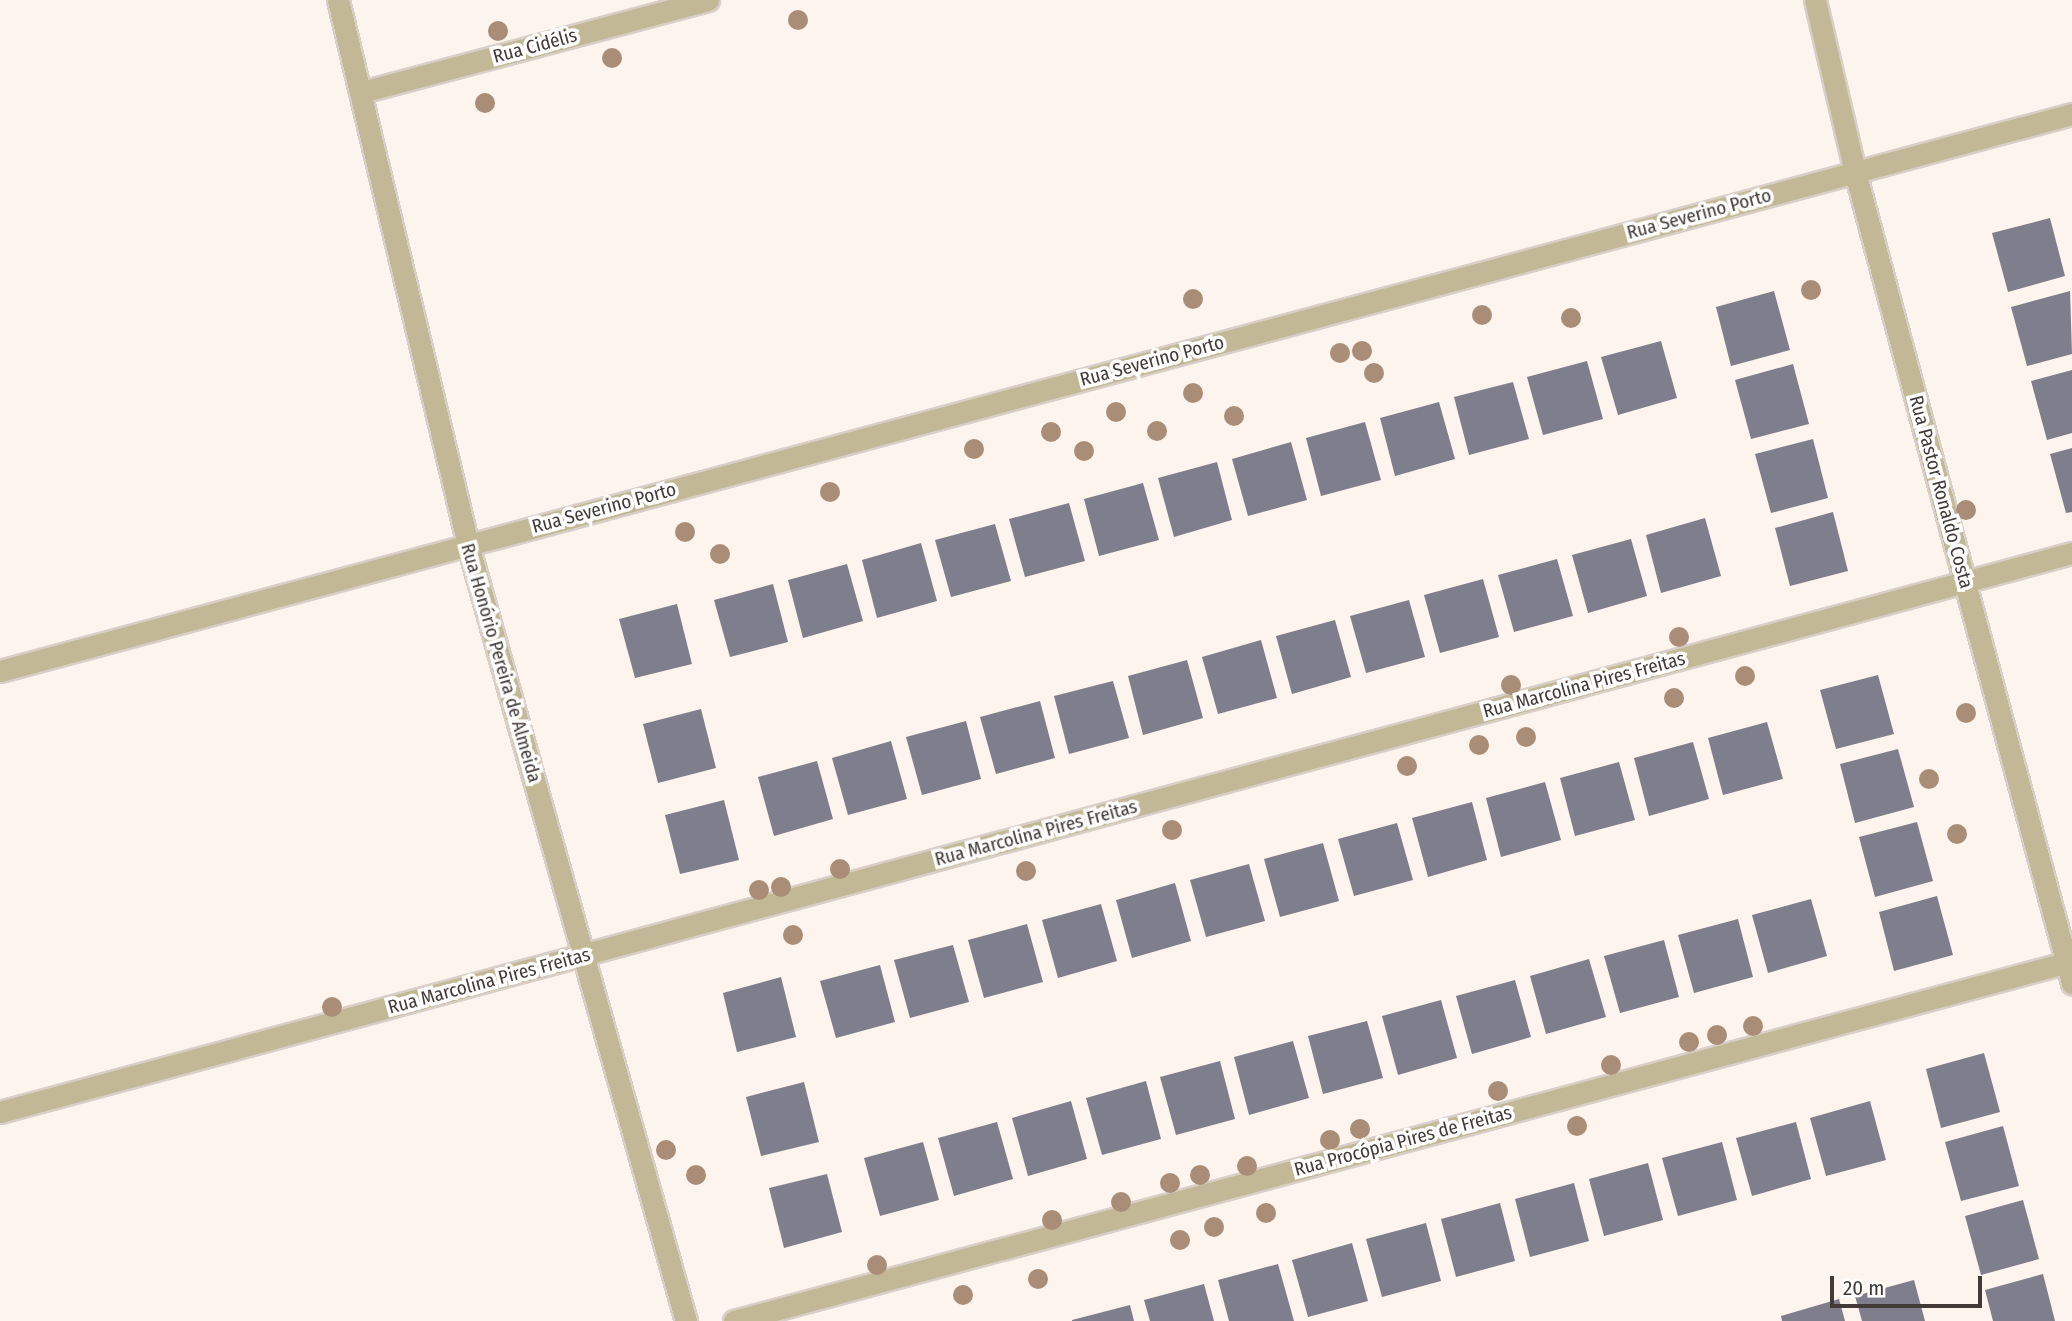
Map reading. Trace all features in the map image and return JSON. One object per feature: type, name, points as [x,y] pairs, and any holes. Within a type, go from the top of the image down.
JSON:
[{"type":"street","name":"Rua Honório Pereira de Almeida","points":[[338,0],[468,545],[686,1321]]},
{"type":"street","name":"Rua Cidélis","points":[[362,92],[708,0]]},
{"type":"street","name":"Rua Pastor Ronaldo Costa","points":[[1815,0],[1856,172],[2069,961],[2072,983]]},
{"type":"street","name":"Rua Severino Porto","points":[[0,671],[2072,114]]},
{"type":"street","name":"Rua Marcolina Pires Freitas","points":[[0,1112],[2072,553]]},
{"type":"street","name":"Rua Procópia Pires de Freitas","points":[[734,1321],[2069,961]]},
{"type":"building","points":[[2050,218],[2065,276],[2008,292],[1992,233]]},
{"type":"building","points":[[1774,291],[1790,350],[1731,366],[1716,307]]},
{"type":"building","points":[[2070,291],[2072,354],[2027,366],[2011,307]]},
{"type":"building","points":[[1661,341],[1677,398],[1618,415],[1601,357]]},
{"type":"building","points":[[1587,361],[1603,419],[1543,435],[1527,377]]},
{"type":"building","points":[[1793,364],[1809,424],[1751,439],[1735,380]]},
{"type":"building","points":[[2072,370],[2072,433],[2047,440],[2031,381]]},
{"type":"building","points":[[1513,382],[1529,439],[1469,455],[1454,397]]},
{"type":"building","points":[[1439,402],[1455,459],[1395,476],[1380,418]]},
{"type":"building","points":[[1365,422],[1381,480],[1321,496],[1306,438]]},
{"type":"building","points":[[1813,439],[1828,498],[1771,513],[1755,454]]},
{"type":"building","points":[[1291,442],[1307,500],[1248,516],[1232,459]]},
{"type":"building","points":[[2072,448],[2072,512],[2066,513],[2050,454]]},
{"type":"building","points":[[1217,462],[1232,520],[1174,537],[1158,478]]},
{"type":"building","points":[[1143,483],[1159,540],[1099,556],[1084,499]]},
{"type":"building","points":[[1069,503],[1085,561],[1025,577],[1009,519]]},
{"type":"building","points":[[1833,512],[1848,571],[1790,586],[1775,528]]},
{"type":"building","points":[[1705,518],[1721,576],[1661,593],[1646,535]]},
{"type":"building","points":[[995,524],[1011,581],[951,597],[935,540]]},
{"type":"building","points":[[1631,539],[1647,596],[1588,613],[1572,555]]},
{"type":"building","points":[[921,543],[937,601],[877,618],[862,560]]},
{"type":"building","points":[[1557,559],[1573,616],[1514,632],[1498,575]]},
{"type":"building","points":[[847,564],[863,621],[803,638],[788,580]]},
{"type":"building","points":[[1483,579],[1499,637],[1440,653],[1424,595]]},
{"type":"building","points":[[773,584],[788,642],[730,657],[714,600]]},
{"type":"building","points":[[1409,600],[1425,657],[1366,673],[1350,616]]},
{"type":"building","points":[[677,604],[692,664],[635,678],[619,619]]},
{"type":"building","points":[[1335,620],[1351,677],[1292,694],[1276,636]]},
{"type":"building","points":[[1261,640],[1277,698],[1218,714],[1202,657]]},
{"type":"building","points":[[1187,660],[1203,718],[1143,735],[1128,676]]},
{"type":"building","points":[[1878,675],[1894,734],[1836,749],[1820,690]]},
{"type":"building","points":[[1113,681],[1129,738],[1069,754],[1054,696]]},
{"type":"building","points":[[1040,701],[1055,758],[996,774],[980,717]]},
{"type":"building","points":[[701,709],[716,768],[658,783],[643,724]]},
{"type":"building","points":[[966,721],[981,779],[922,795],[906,737]]},
{"type":"building","points":[[1767,722],[1783,779],[1723,795],[1708,738]]},
{"type":"building","points":[[891,741],[907,799],[848,815],[832,758]]},
{"type":"building","points":[[1693,742],[1709,799],[1649,816],[1634,758]]},
{"type":"building","points":[[1898,749],[1914,807],[1855,823],[1840,764]]},
{"type":"building","points":[[817,761],[833,819],[774,836],[758,777]]},
{"type":"building","points":[[1619,762],[1635,820],[1575,836],[1560,778]]},
{"type":"building","points":[[1545,782],[1561,840],[1501,857],[1486,798]]},
{"type":"building","points":[[724,800],[739,860],[680,874],[665,815]]},
{"type":"building","points":[[1472,802],[1487,860],[1428,877],[1412,818]]},
{"type":"building","points":[[1917,822],[1933,881],[1875,897],[1859,837]]},
{"type":"building","points":[[1397,823],[1413,880],[1354,896],[1338,839]]},
{"type":"building","points":[[1323,843],[1339,901],[1280,917],[1264,859]]},
{"type":"building","points":[[1249,864],[1265,921],[1206,937],[1190,880]]},
{"type":"building","points":[[1175,883],[1191,941],[1132,958],[1116,900]]},
{"type":"building","points":[[1937,896],[1953,955],[1894,971],[1879,912]]},
{"type":"building","points":[[1811,899],[1827,956],[1768,973],[1752,915]]},
{"type":"building","points":[[1101,904],[1117,961],[1058,978],[1042,920]]},
{"type":"building","points":[[1738,919],[1753,977],[1694,993],[1678,935]]},
{"type":"building","points":[[1027,924],[1043,982],[984,998],[968,940]]},
{"type":"building","points":[[1664,940],[1679,997],[1620,1013],[1604,956]]},
{"type":"building","points":[[953,945],[969,1002],[910,1018],[894,960]]},
{"type":"building","points":[[1589,959],[1606,1017],[1546,1034],[1530,976]]},
{"type":"building","points":[[880,965],[895,1022],[836,1038],[820,981]]},
{"type":"building","points":[[781,977],[796,1037],[737,1052],[723,993]]},
{"type":"building","points":[[1515,980],[1531,1037],[1472,1054],[1456,996]]},
{"type":"building","points":[[1441,1000],[1457,1058],[1398,1075],[1382,1016]]},
{"type":"building","points":[[1367,1021],[1383,1078],[1323,1094],[1308,1036]]},
{"type":"building","points":[[1293,1041],[1309,1098],[1249,1115],[1234,1057]]},
{"type":"building","points":[[1984,1053],[2000,1112],[1941,1128],[1926,1069]]},
{"type":"building","points":[[1220,1061],[1235,1119],[1176,1135],[1160,1077]]},
{"type":"building","points":[[1146,1081],[1161,1139],[1102,1155],[1086,1098]]},
{"type":"building","points":[[804,1082],[819,1142],[761,1156],[746,1097]]},
{"type":"building","points":[[1071,1101],[1087,1159],[1028,1176],[1012,1118]]},
{"type":"building","points":[[1870,1101],[1886,1160],[1826,1176],[1810,1118]]},
{"type":"building","points":[[997,1122],[1013,1179],[954,1196],[938,1138]]},
{"type":"building","points":[[1796,1122],[1811,1179],[1752,1196],[1736,1138]]},
{"type":"building","points":[[2003,1126],[2019,1186],[1961,1201],[1945,1142]]},
{"type":"building","points":[[923,1142],[939,1200],[880,1216],[864,1158]]},
{"type":"building","points":[[1722,1142],[1737,1200],[1678,1216],[1662,1158]]},
{"type":"building","points":[[1648,1163],[1663,1220],[1604,1236],[1589,1179]]},
{"type":"building","points":[[827,1174],[842,1232],[784,1248],[769,1188]]},
{"type":"building","points":[[1574,1183],[1589,1241],[1530,1257],[1515,1199]]},
{"type":"building","points":[[2023,1200],[2039,1259],[1981,1275],[1965,1216]]},
{"type":"building","points":[[1500,1203],[1515,1261],[1456,1277],[1441,1219]]},
{"type":"building","points":[[1426,1223],[1441,1281],[1382,1297],[1366,1239]]},
{"type":"building","points":[[1352,1243],[1368,1301],[1308,1317],[1292,1260]]},
{"type":"building","points":[[1278,1264],[1294,1321],[1229,1321],[1218,1280]]},
{"type":"building","points":[[2043,1274],[2055,1321],[1993,1321],[1985,1290]]},
{"type":"building","points":[[1914,1280],[1925,1321],[1862,1321],[1855,1296]]},
{"type":"building","points":[[1204,1284],[1214,1321],[1150,1321],[1144,1300]]},
{"type":"building","points":[[1839,1299],[1845,1321],[1782,1321],[1781,1316]]},
{"type":"building","points":[[1130,1305],[1134,1321],[1072,1321],[1072,1320]]}]
